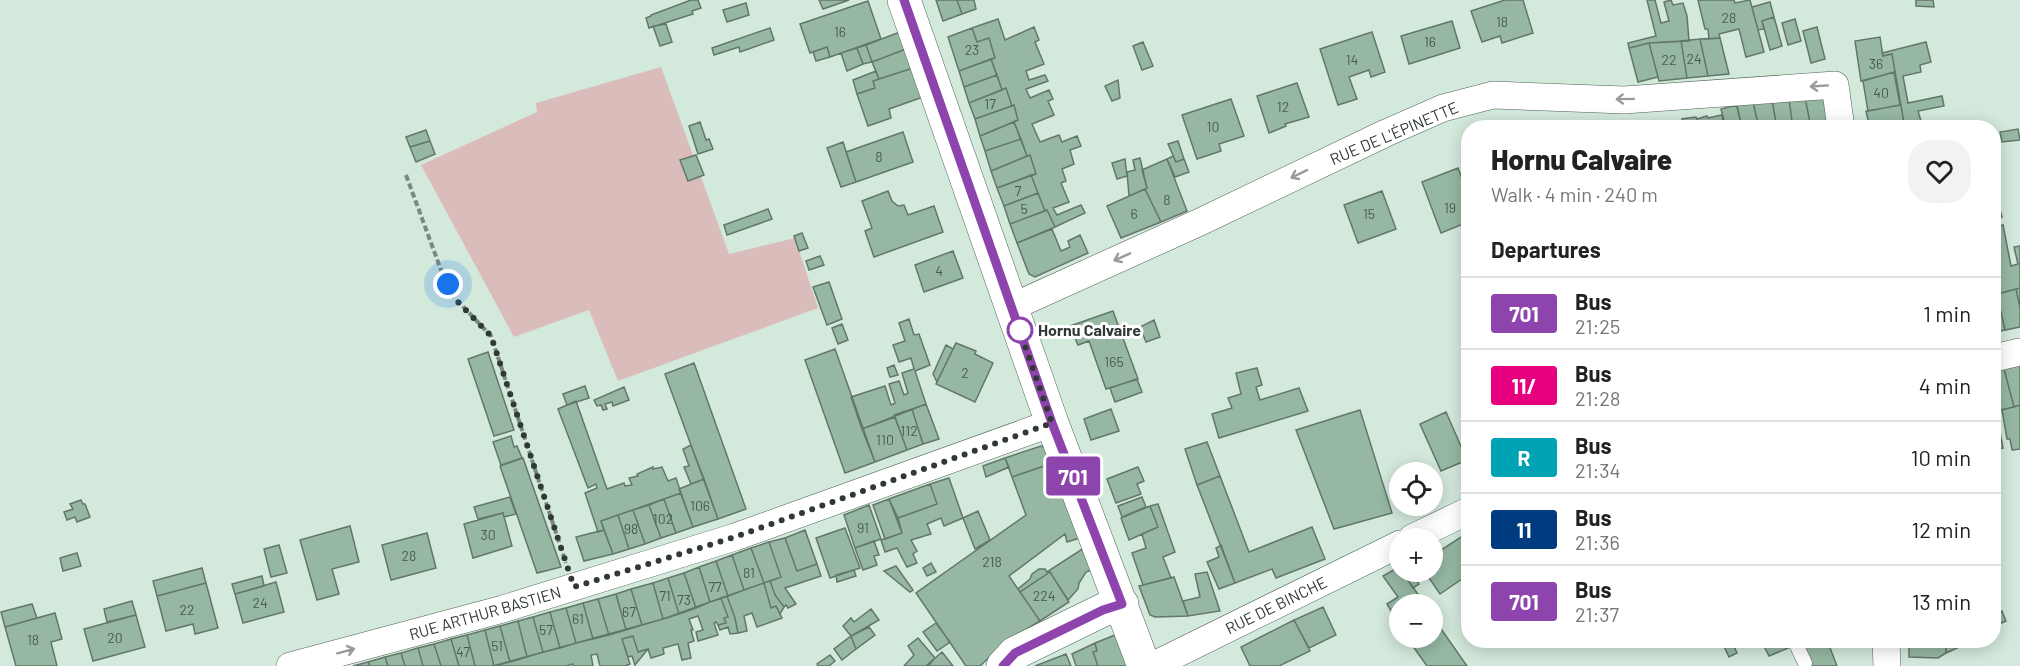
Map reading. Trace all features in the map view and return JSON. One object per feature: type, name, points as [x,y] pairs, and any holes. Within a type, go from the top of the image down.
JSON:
[{"type":"street","points":[[904,0],[1052,423],[1144,666]]},
{"type":"street","name":"RUE DE L'ÉPINETTE","points":[[1012,307],[1200,222],[1396,128],[1443,108],[1493,95],[1624,100],[1835,85],[1840,120]]},
{"type":"street","points":[[2001,356],[2020,352]]},
{"type":"street","name":"RUE ARTHUR BASTIEN","points":[[290,666],[503,609],[735,537],[1052,423]]},
{"type":"street","points":[[1433,528],[1461,514]]},
{"type":"street","name":"RUE DE BINCHE","points":[[1152,666],[1389,549]]},
{"type":"street","points":[[1003,666],[1015,653],[1103,610],[1122,604]]},
{"type":"street","points":[[1886,648],[1887,666]]},
{"type":"lane","points":[[1798,648],[1805,663]]},
{"type":"path","points":[[406,175],[441,270],[454,298],[491,336],[574,587]]},
{"type":"shaded area","points":[[661,67],[729,254],[795,238],[818,308],[618,381],[589,310],[514,337],[421,165],[537,112],[536,103]]},
{"type":"building","points":[[691,0],[698,0],[701,8],[692,11],[693,14],[649,28],[646,18]]},
{"type":"building","points":[[819,0],[849,0],[823,9]]},
{"type":"building","points":[[936,0],[957,0],[962,14],[943,21]]},
{"type":"building","points":[[957,0],[974,0],[976,9],[962,14]]},
{"type":"building","points":[[1505,0],[1523,0],[1533,33],[1502,43],[1500,36],[1482,42],[1471,11]]},
{"type":"building","points":[[1647,0],[1655,0],[1661,23],[1669,21],[1664,2],[1671,0],[1673,5],[1683,3],[1687,16],[1689,41],[1649,43],[1629,48],[1628,43],[1656,36]]},
{"type":"building","points":[[1698,0],[1734,0],[1735,3],[1750,0],[1764,52],[1746,57],[1739,29],[1719,34],[1720,38],[1709,39]]},
{"type":"building","points":[[1916,0],[1933,0],[1934,7],[1916,6]]},
{"type":"building","points":[[868,1],[881,39],[830,57],[827,47],[810,53],[800,24]]},
{"type":"building","points":[[1770,2],[1774,17],[1762,21],[1764,29],[1758,30],[1752,7]]},
{"type":"building","points":[[746,3],[749,15],[727,22],[723,10]]},
{"type":"building","points":[[1774,17],[1782,46],[1770,50],[1762,21]]},
{"type":"building","points":[[998,19],[1005,40],[1034,27],[1039,40],[1035,42],[1044,64],[1026,71],[1029,80],[1045,75],[1048,81],[1026,89],[1030,98],[1049,90],[1053,99],[1048,101],[1054,115],[1032,124],[1040,142],[1059,135],[1062,142],[1077,136],[1081,146],[1070,150],[1074,164],[1062,169],[1066,181],[1061,183],[1069,202],[1053,208],[1057,215],[1081,205],[1085,213],[1055,227],[1047,210],[1045,211],[1031,175],[1036,174],[1030,155],[1027,156],[1014,122],[1018,120],[1014,105],[1012,106],[1006,88],[1002,90],[991,59],[995,58],[989,38],[977,42],[972,28]]},
{"type":"building","points":[[1795,19],[1801,41],[1788,45],[1782,23]]},
{"type":"building","points":[[1452,21],[1460,48],[1409,64],[1401,36]]},
{"type":"building","points":[[666,24],[672,42],[660,46],[653,26]]},
{"type":"building","points":[[1817,27],[1825,59],[1811,63],[1803,31]]},
{"type":"building","points":[[770,28],[774,40],[740,52],[739,47],[714,55],[712,48]]},
{"type":"building","points":[[972,28],[977,42],[989,38],[995,58],[959,71],[948,37]]},
{"type":"building","points":[[900,32],[906,49],[872,62],[866,45]]},
{"type":"building","points":[[1372,32],[1385,72],[1371,77],[1369,70],[1349,77],[1357,99],[1338,105],[1320,49]]},
{"type":"building","points":[[1880,37],[1883,56],[1892,54],[1895,72],[1861,81],[1855,41]]},
{"type":"building","points":[[1720,38],[1729,74],[1708,76],[1700,39]]},
{"type":"building","points":[[1700,39],[1708,76],[1687,78],[1681,41]]},
{"type":"building","points":[[1681,41],[1687,78],[1659,81],[1649,43]]},
{"type":"building","points":[[1143,42],[1153,66],[1142,70],[1133,46]]},
{"type":"building","points":[[1926,42],[1931,62],[1920,65],[1921,72],[1903,76],[1908,103],[1942,96],[1944,106],[1918,111],[1921,120],[1903,120],[1892,54],[1883,56],[1882,53]]},
{"type":"building","points":[[1649,43],[1658,77],[1638,82],[1629,48]]},
{"type":"building","points":[[866,45],[872,62],[863,64],[857,48]]},
{"type":"building","points":[[827,47],[830,57],[816,61],[813,52]]},
{"type":"building","points":[[857,48],[863,64],[847,71],[841,53]]},
{"type":"building","points":[[906,49],[913,68],[879,79],[872,62]]},
{"type":"building","points":[[991,59],[997,75],[964,87],[959,71]]},
{"type":"building","points":[[913,68],[923,97],[889,109],[891,118],[868,126],[857,94],[875,88],[873,81]]},
{"type":"building","points":[[876,71],[879,79],[873,81],[875,88],[857,94],[853,80]]},
{"type":"building","points":[[1894,72],[1900,105],[1868,111],[1863,81]]},
{"type":"building","points":[[997,75],[1002,90],[969,103],[964,87]]},
{"type":"building","points":[[1118,80],[1120,98],[1112,101],[1105,86]]},
{"type":"building","points":[[1297,83],[1309,117],[1285,124],[1286,126],[1269,133],[1257,96]]},
{"type":"building","points":[[1006,88],[1012,106],[975,119],[969,103]]},
{"type":"building","points":[[1820,96],[1826,101],[1829,120],[1809,120],[1805,97]]},
{"type":"building","points":[[1805,97],[1809,120],[1792,120],[1789,99]]},
{"type":"building","points":[[1231,99],[1244,136],[1219,144],[1221,151],[1197,159],[1182,115]]},
{"type":"building","points":[[1789,99],[1792,120],[1776,120],[1772,100]]},
{"type":"building","points":[[1772,100],[1776,120],[1757,120],[1753,102]]},
{"type":"building","points":[[1753,102],[1757,120],[1740,120],[1736,103]]},
{"type":"building","points":[[1014,105],[1018,120],[980,136],[975,119]]},
{"type":"building","points":[[1737,105],[1740,120],[1724,120],[1721,109]]},
{"type":"building","points":[[1901,105],[1903,120],[1868,120],[1866,111]]},
{"type":"building","points":[[1722,115],[1723,120],[1682,119],[1707,116],[1708,118]]},
{"type":"building","points":[[700,122],[706,140],[709,139],[713,149],[698,154],[689,126]]},
{"type":"building","points":[[1014,122],[1021,139],[985,151],[980,136]]},
{"type":"building","points":[[2018,129],[2020,140],[2002,142],[2001,132]]},
{"type":"building","points":[[426,130],[430,141],[410,147],[406,137]]},
{"type":"building","points":[[903,132],[913,162],[856,182],[846,152]]},
{"type":"building","points":[[1021,139],[1027,156],[991,171],[985,151]]},
{"type":"building","points":[[430,141],[435,154],[416,162],[410,147]]},
{"type":"building","points":[[1178,141],[1184,159],[1176,162],[1168,144]]},
{"type":"building","points":[[843,142],[856,182],[841,187],[827,148]]},
{"type":"building","points":[[696,155],[704,175],[688,181],[680,160]]},
{"type":"building","points":[[1030,155],[1036,174],[997,188],[991,171]]},
{"type":"building","points":[[1173,156],[1176,162],[1184,159],[1189,172],[1175,177],[1167,159]]},
{"type":"building","points":[[1140,158],[1147,188],[1129,196],[1127,172],[1135,170],[1133,160]]},
{"type":"building","points":[[1125,159],[1127,176],[1117,179],[1112,163]]},
{"type":"building","points":[[1167,159],[1187,211],[1161,222],[1145,189],[1147,188],[1142,170]]},
{"type":"building","points":[[1458,168],[1461,176],[1461,225],[1441,233],[1422,182]]},
{"type":"building","points":[[1031,175],[1038,193],[1004,206],[997,188]]},
{"type":"building","points":[[1145,189],[1161,222],[1121,238],[1107,206]]},
{"type":"building","points":[[888,191],[892,201],[898,206],[904,205],[908,215],[934,206],[943,232],[874,257],[865,231],[872,228],[862,201]]},
{"type":"building","points":[[1382,191],[1396,229],[1358,243],[1344,205]]},
{"type":"building","points":[[1038,193],[1045,211],[1010,224],[1004,206]]},
{"type":"building","points":[[768,209],[772,219],[727,235],[724,225]]},
{"type":"building","points":[[1047,210],[1055,227],[1017,243],[1010,224]]},
{"type":"building","points":[[2001,225],[2003,225],[2011,266],[2018,264],[2014,247],[2020,246],[2020,288],[2001,293]]},
{"type":"building","points":[[1052,229],[1061,251],[1070,247],[1068,241],[1080,235],[1088,253],[1035,277],[1029,274],[1017,243]]},
{"type":"building","points":[[802,233],[808,248],[799,251],[794,236]]},
{"type":"building","points":[[953,251],[963,278],[924,292],[915,265]]},
{"type":"building","points":[[820,256],[824,265],[809,270],[806,261]]},
{"type":"building","points":[[829,282],[842,319],[827,325],[813,287]]},
{"type":"building","points":[[2020,288],[2020,308],[2016,289]]},
{"type":"building","points":[[2016,289],[2020,308],[2020,327],[2005,330],[2001,312],[2001,293]]},
{"type":"building","points":[[1113,311],[1138,379],[1106,389],[1089,341],[1078,345],[1070,326]]},
{"type":"building","points":[[2001,312],[2005,330],[2001,331]]},
{"type":"building","points":[[909,319],[914,335],[919,334],[930,365],[915,371],[926,404],[862,429],[851,397],[885,386],[891,405],[895,403],[889,384],[899,381],[904,395],[908,393],[902,373],[914,369],[911,358],[899,362],[893,345],[905,341],[899,323]]},
{"type":"building","points":[[1154,320],[1160,337],[1146,342],[1140,327]]},
{"type":"building","points":[[842,324],[848,340],[838,344],[832,328]]},
{"type":"building","points":[[956,343],[976,351],[975,354],[993,363],[975,402],[936,384]]},
{"type":"building","points":[[946,345],[953,349],[937,382],[933,374]]},
{"type":"building","points":[[835,349],[875,462],[845,473],[805,360]]},
{"type":"building","points":[[488,352],[514,430],[494,436],[468,359]]},
{"type":"building","points":[[694,363],[746,509],[718,519],[665,374]]},
{"type":"building","points":[[894,365],[898,375],[890,377],[887,368]]},
{"type":"building","points":[[2020,365],[2020,405],[2014,407],[2004,369]]},
{"type":"building","points":[[1257,368],[1262,385],[1256,387],[1260,400],[1299,388],[1308,411],[1219,438],[1212,414],[1232,408],[1228,398],[1241,394],[1236,373]]},
{"type":"building","points":[[2004,369],[2014,407],[2001,410],[2001,370]]},
{"type":"building","points":[[1137,379],[1142,392],[1115,402],[1110,388]]},
{"type":"building","points":[[585,386],[589,398],[567,405],[563,394]]},
{"type":"building","points":[[624,387],[629,400],[613,406],[612,402],[605,404],[607,409],[603,410],[601,405],[597,406],[594,400]]},
{"type":"building","points":[[576,401],[607,489],[624,483],[625,486],[632,485],[629,478],[638,476],[637,474],[653,467],[653,469],[662,467],[668,481],[676,478],[681,493],[601,521],[604,530],[598,532],[585,493],[597,488],[596,484],[588,488],[558,409]]},
{"type":"building","points":[[926,404],[939,439],[923,444],[912,409]]},
{"type":"building","points":[[2020,405],[2020,449],[2012,450],[2010,439],[2007,439],[2002,410]]},
{"type":"building","points":[[912,409],[923,444],[907,450],[894,415]]},
{"type":"building","points":[[1111,409],[1119,431],[1091,440],[1084,419]]},
{"type":"building","points":[[1360,410],[1389,503],[1389,514],[1334,529],[1296,430]]},
{"type":"building","points":[[1446,412],[1461,446],[1461,463],[1443,470],[1443,462],[1437,462],[1420,424]]},
{"type":"building","points":[[895,417],[907,450],[875,462],[862,429]]},
{"type":"building","points":[[511,436],[514,447],[517,446],[522,458],[501,465],[493,442]]},
{"type":"building","points":[[1207,442],[1220,476],[1197,485],[1185,449]]},
{"type":"building","points":[[691,445],[704,479],[691,484],[684,467],[689,466],[683,449]]},
{"type":"building","points":[[1041,446],[1047,449],[1053,463],[1012,477],[1005,458]]},
{"type":"building","points":[[523,458],[561,567],[537,573],[500,466]]},
{"type":"building","points":[[1005,458],[1009,467],[986,477],[983,466]]},
{"type":"building","points":[[1053,463],[1080,538],[1067,542],[1065,534],[1009,576],[1040,621],[1004,643],[980,666],[966,666],[916,593],[1026,515],[1012,477]]},
{"type":"building","points":[[1138,467],[1144,481],[1137,484],[1141,494],[1116,503],[1107,479]]},
{"type":"building","points":[[1220,476],[1249,552],[1312,527],[1325,559],[1276,578],[1272,569],[1235,583],[1197,485]]},
{"type":"building","points":[[949,478],[963,518],[944,526],[941,518],[927,524],[931,534],[911,540],[917,551],[913,554],[917,563],[907,567],[897,548],[885,552],[881,540],[902,533],[898,518],[937,504],[930,484]]},
{"type":"building","points":[[704,479],[718,519],[693,527],[679,489]]},
{"type":"building","points":[[930,484],[937,504],[898,518],[889,499]]},
{"type":"building","points":[[681,493],[693,527],[676,533],[664,499]]},
{"type":"building","points":[[510,497],[516,514],[504,517],[503,513],[478,519],[474,507]]},
{"type":"building","points":[[1142,497],[1146,507],[1122,517],[1118,506]]},
{"type":"building","points":[[664,499],[676,533],[661,538],[649,505]]},
{"type":"building","points":[[889,499],[902,533],[885,539],[873,505]]},
{"type":"building","points":[[81,500],[90,517],[77,522],[75,517],[67,520],[64,512],[73,509],[70,504]]},
{"type":"building","points":[[1158,504],[1175,552],[1163,557],[1171,578],[1143,585],[1132,553],[1146,548],[1142,534],[1158,527],[1150,506]]},
{"type":"building","points":[[649,505],[661,538],[645,544],[633,510]]},
{"type":"building","points":[[869,505],[881,539],[855,548],[844,515]]},
{"type":"building","points":[[1150,506],[1158,527],[1129,540],[1121,518]]},
{"type":"building","points":[[633,510],[645,544],[629,549],[618,515]]},
{"type":"building","points":[[978,511],[990,540],[975,549],[963,518]]},
{"type":"building","points":[[503,513],[512,546],[473,558],[464,524]]},
{"type":"building","points":[[618,515],[629,549],[613,554],[601,521]]},
{"type":"building","points":[[350,526],[359,562],[332,569],[339,594],[317,600],[300,540]]},
{"type":"building","points":[[845,528],[860,568],[830,578],[816,538]]},
{"type":"building","points":[[604,530],[613,554],[584,561],[576,537]]},
{"type":"building","points":[[805,530],[817,564],[797,571],[785,538]]},
{"type":"building","points":[[427,533],[436,568],[391,580],[382,545]]},
{"type":"building","points":[[1461,537],[1461,580],[1440,594],[1432,582],[1443,582],[1443,549]]},
{"type":"building","points":[[785,538],[797,571],[817,564],[821,576],[785,588],[796,604],[788,608],[786,605],[784,607],[775,595],[770,581],[781,577],[769,542]]},
{"type":"building","points":[[874,541],[879,555],[874,556],[877,565],[863,570],[855,548]]},
{"type":"building","points":[[769,542],[781,577],[764,583],[751,548]]},
{"type":"building","points":[[279,545],[287,573],[271,577],[264,549]]},
{"type":"building","points":[[1221,545],[1235,583],[1219,589],[1207,562],[1219,557],[1216,548]]},
{"type":"building","points":[[751,548],[764,583],[744,590],[732,555]]},
{"type":"building","points":[[1084,548],[1091,570],[1086,572],[1078,589],[1068,600],[1050,572],[1020,592],[1018,589],[1039,569],[1045,569],[1047,572]]},
{"type":"building","points":[[77,553],[81,566],[63,571],[60,558]]},
{"type":"building","points":[[732,555],[744,590],[728,596],[716,561]]},
{"type":"building","points":[[716,561],[728,596],[710,602],[699,567]]},
{"type":"building","points":[[931,563],[936,572],[927,576],[923,568]]},
{"type":"building","points":[[896,566],[913,590],[910,592],[884,571]]},
{"type":"building","points":[[699,567],[710,602],[696,608],[684,573]]},
{"type":"building","points":[[202,568],[206,583],[157,596],[153,581]]},
{"type":"building","points":[[854,570],[856,576],[837,582],[836,575]]},
{"type":"building","points":[[1050,572],[1069,602],[1040,621],[1020,592]]},
{"type":"building","points":[[1207,572],[1220,611],[1188,616],[1183,601],[1200,597],[1195,574]]},
{"type":"building","points":[[684,573],[696,608],[679,614],[668,578]]},
{"type":"building","points":[[1389,573],[1389,582],[1409,582],[1418,594],[1396,594],[1383,576]]},
{"type":"building","points":[[262,576],[264,586],[235,594],[232,584]]},
{"type":"building","points":[[1174,577],[1188,616],[1155,617],[1150,615],[1139,586]]},
{"type":"building","points":[[668,578],[679,614],[663,619],[653,583]]},
{"type":"building","points":[[770,581],[775,595],[784,607],[780,614],[776,606],[771,608],[764,583]]},
{"type":"building","points":[[276,582],[284,612],[243,623],[235,594]]},
{"type":"building","points":[[1409,582],[1418,582],[1419,584],[1413,588]]},
{"type":"building","points":[[206,583],[218,628],[195,634],[193,624],[166,631],[157,596]]},
{"type":"building","points":[[653,583],[663,619],[642,625],[631,589]]},
{"type":"building","points":[[764,583],[771,608],[776,606],[782,618],[757,627],[752,613],[744,616],[747,631],[738,633],[727,596]]},
{"type":"building","points":[[631,589],[642,625],[626,630],[616,594]]},
{"type":"building","points":[[616,594],[626,630],[609,635],[598,599]]},
{"type":"building","points":[[727,596],[738,633],[730,634],[728,627],[720,630],[718,625],[726,623],[724,618],[728,617],[721,598]]},
{"type":"building","points":[[721,598],[728,617],[724,618],[726,623],[718,625],[714,623],[718,635],[698,641],[696,632],[703,630],[698,616],[689,619],[694,641],[688,643],[691,658],[682,660],[678,644],[663,648],[664,654],[651,658],[648,649],[638,652],[633,636],[622,639],[630,664],[625,666],[600,666],[597,654],[591,655],[593,666],[573,666],[573,664],[566,666],[493,666],[663,619]]},
{"type":"building","points":[[598,599],[609,635],[593,639],[583,603]]},
{"type":"building","points":[[132,601],[136,615],[107,622],[104,609]]},
{"type":"building","points":[[583,603],[593,639],[576,643],[566,608]]},
{"type":"building","points":[[32,604],[37,618],[5,627],[1,612]]},
{"type":"building","points":[[1323,607],[1336,635],[1309,648],[1294,620]]},
{"type":"building","points":[[566,608],[576,643],[560,648],[550,612]]},
{"type":"building","points":[[871,609],[879,620],[851,636],[843,626],[851,618],[854,622]]},
{"type":"building","points":[[550,612],[560,648],[543,652],[533,617]]},
{"type":"building","points":[[2001,612],[2006,621],[2001,623]]},
{"type":"building","points":[[55,613],[62,639],[51,642],[57,666],[16,666],[5,627]]},
{"type":"building","points":[[136,615],[145,647],[93,661],[84,629]]},
{"type":"building","points":[[533,617],[543,652],[527,657],[518,621]]},
{"type":"building","points":[[1294,620],[1310,651],[1279,666],[1250,666],[1241,647]]},
{"type":"building","points":[[518,621],[527,657],[510,662],[500,626]]},
{"type":"building","points":[[936,623],[950,642],[937,651],[923,632]]},
{"type":"building","points":[[500,626],[510,662],[494,666],[485,630]]},
{"type":"building","points":[[869,627],[875,635],[856,649],[851,636]]},
{"type":"building","points":[[485,630],[494,666],[475,666],[467,635]]},
{"type":"building","points":[[1443,632],[1467,666],[1427,666],[1414,648],[1443,648]]},
{"type":"building","points":[[1120,633],[1132,666],[1098,666],[1093,652],[1097,651],[1095,643]]},
{"type":"building","points":[[467,635],[475,666],[459,666],[451,639]]},
{"type":"building","points":[[633,636],[638,652],[648,649],[635,665],[632,656],[628,657],[622,639]]},
{"type":"building","points":[[851,636],[856,649],[842,660],[834,649]]},
{"type":"building","points":[[918,638],[935,658],[928,666],[904,666],[914,655],[908,646]]},
{"type":"building","points":[[451,639],[459,666],[441,666],[434,644]]},
{"type":"building","points":[[1095,643],[1097,651],[1093,652],[1098,666],[1076,666],[1072,654]]},
{"type":"building","points":[[434,644],[441,666],[423,666],[418,648]]},
{"type":"building","points":[[418,648],[423,666],[405,666],[401,653]]},
{"type":"building","points":[[1725,648],[1735,648],[1737,653],[1729,657]]},
{"type":"building","points":[[1765,648],[1788,648],[1769,656]]},
{"type":"building","points":[[1830,648],[1837,666],[1810,666],[1802,649]]},
{"type":"building","points":[[1909,648],[1946,648],[1946,653],[1938,658],[1909,657]]},
{"type":"building","points":[[1946,648],[1957,648],[1946,653]]},
{"type":"building","points":[[942,652],[953,666],[927,665]]},
{"type":"building","points":[[401,653],[405,666],[388,666],[385,657]]},
{"type":"building","points":[[1066,654],[1071,666],[1035,666]]},
{"type":"building","points":[[830,655],[835,661],[829,666],[818,666],[817,664]]},
{"type":"building","points":[[385,657],[388,666],[370,666],[368,662]]},
{"type":"building","points":[[368,662],[370,666],[353,666]]},
{"type":"bus line","name":"701","points":[[904,0],[1052,423],[1122,604],[1103,610],[1015,653],[1003,666]]},
{"type":"place","name":"Hornu Calvaire","points":[[1020,330]]},
{"type":"route","points":[[448,284],[454,298],[491,336],[574,587],[735,537],[1052,423],[1018,326],[1020,330]]}]
